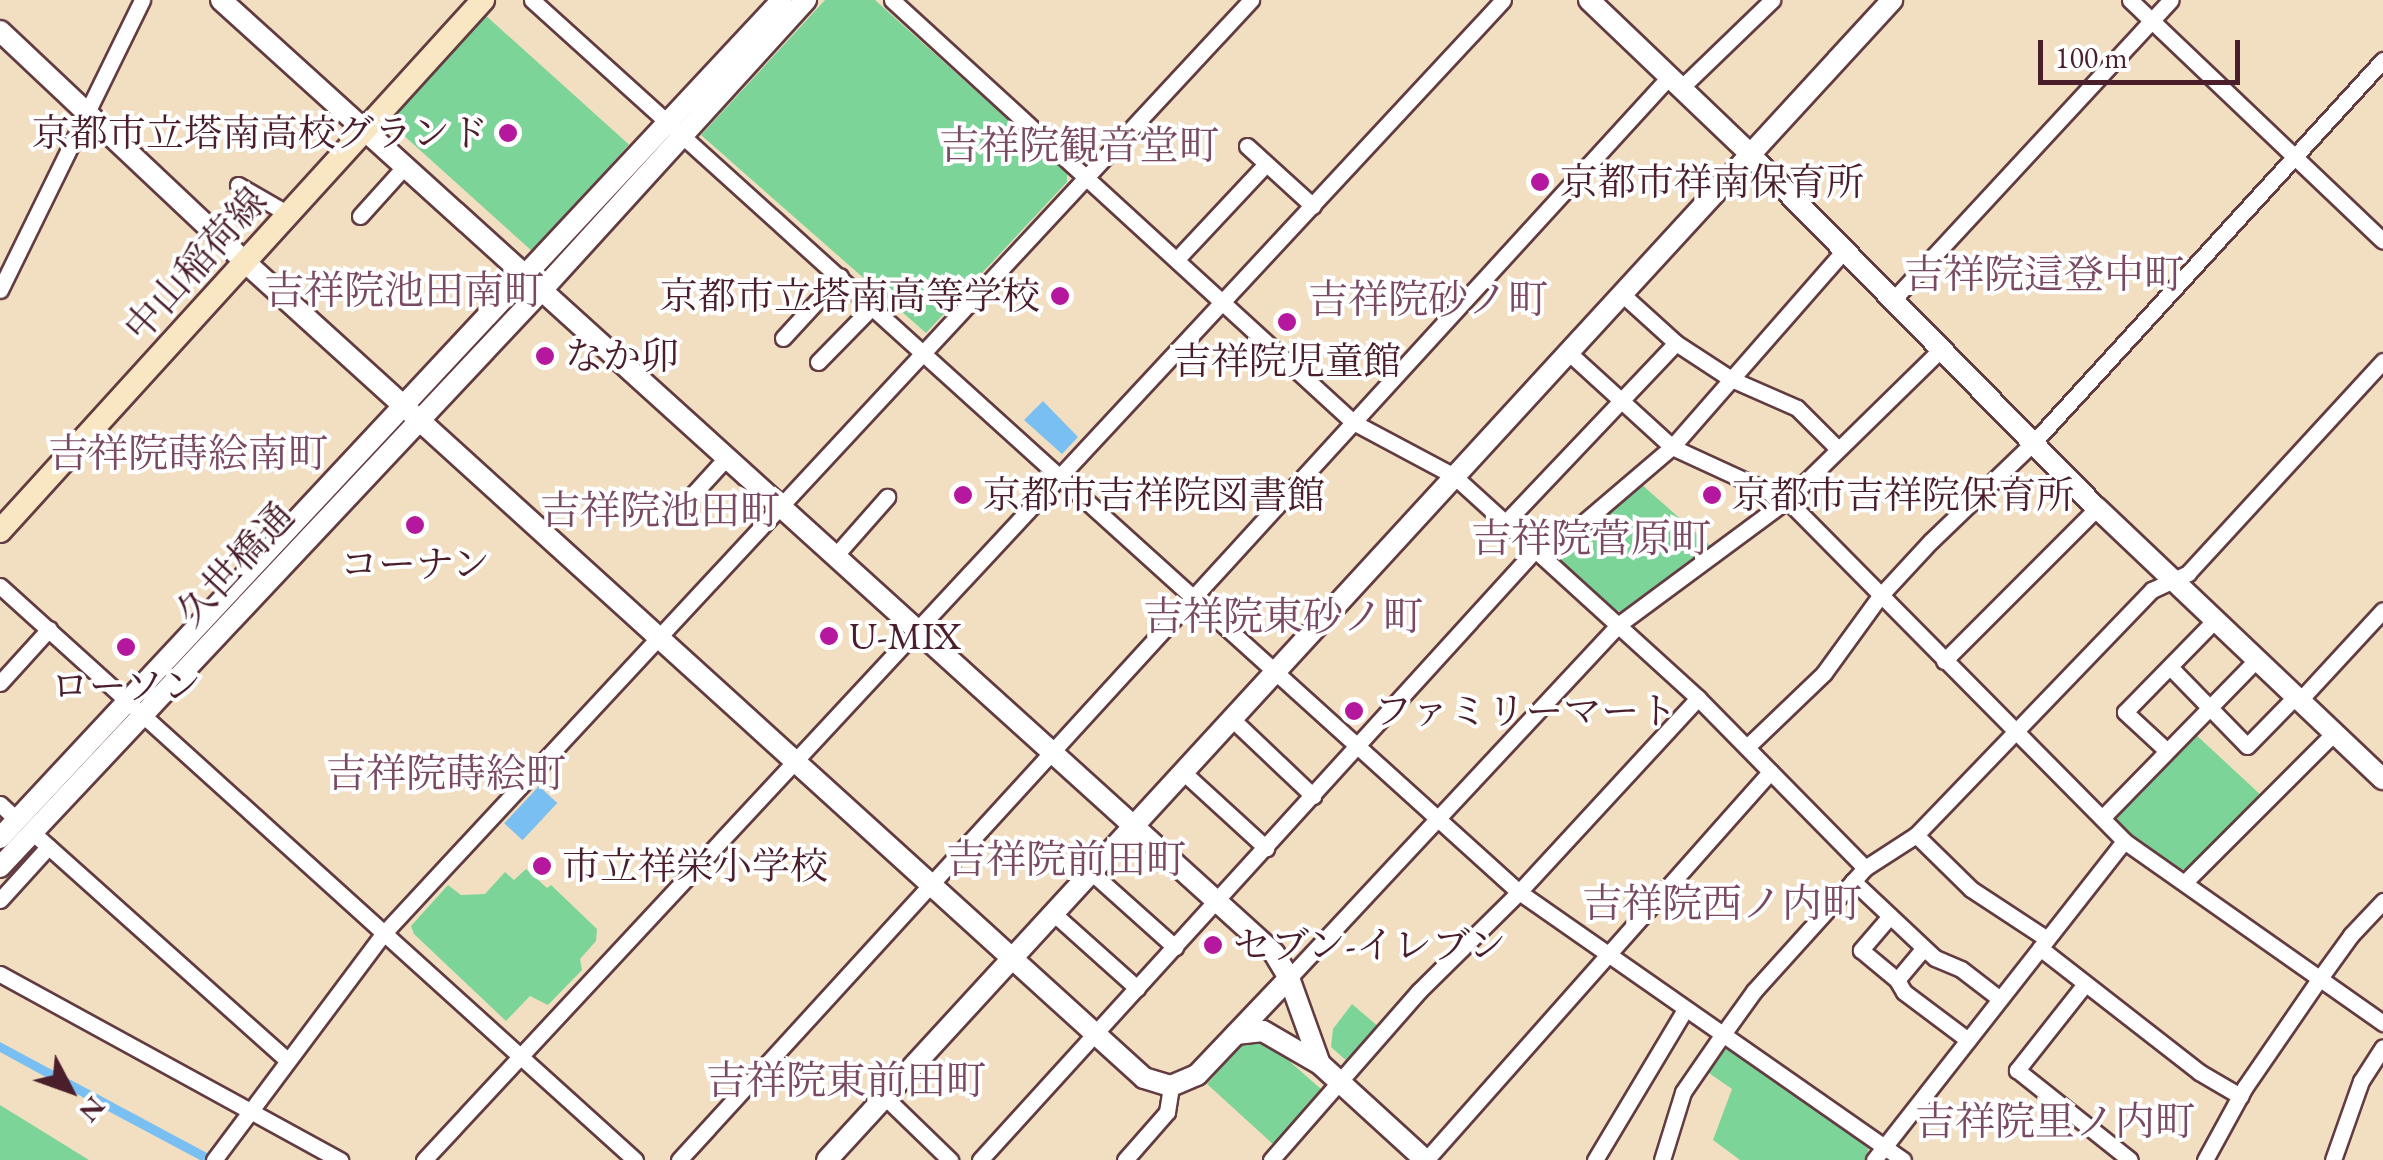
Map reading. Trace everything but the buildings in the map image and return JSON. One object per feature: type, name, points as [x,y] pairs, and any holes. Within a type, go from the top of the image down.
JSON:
[{"type":"main road","name":"中山稲荷線","points":[[0,531],[483,0]]},
{"type":"street","points":[[0,290],[142,0]]},
{"type":"street","points":[[221,0],[1274,953],[1289,978],[1320,1064]]},
{"type":"street","points":[[532,0],[676,126],[1519,892],[1720,1037],[1738,1044],[1879,1153],[1903,1160]]},
{"type":"street","name":"久世橋通","points":[[0,838],[136,706],[535,282],[676,126],[782,0]]},
{"type":"street","name":"久世橋通","points":[[676,126],[806,0]]},
{"type":"street","points":[[892,0],[1353,422],[1454,476],[1698,698],[1865,868]]},
{"type":"street","points":[[214,1160],[384,933],[1251,0]]},
{"type":"street","points":[[424,1160],[1503,0]]},
{"type":"street","points":[[1589,0],[1750,154],[2097,508],[2383,779]]},
{"type":"street","points":[[680,1160],[1353,422],[1675,83],[1772,0]]},
{"type":"street","points":[[826,1160],[1892,0]]},
{"type":"street","points":[[2130,0],[2383,242]]},
{"type":"street","points":[[1892,301],[2171,0]]},
{"type":"street","points":[[0,31],[245,262],[932,884],[1010,960],[1144,1078],[1172,1086],[1197,1076],[1618,625],[1787,500],[1941,349]]},
{"type":"street","points":[[1748,746],[1824,672],[1880,596],[2033,443],[2383,60]]},
{"type":"street","points":[[1246,146],[1313,206]]},
{"type":"street","points":[[1177,259],[1266,164]]},
{"type":"street","points":[[360,216],[405,166]]},
{"type":"street","points":[[238,186],[288,214]]},
{"type":"street","points":[[980,1160],[1539,554],[1672,447],[1843,252]]},
{"type":"street","points":[[783,338],[840,276]]},
{"type":"street","points":[[1622,294],[1676,343],[1731,379],[1797,408],[1838,448]]},
{"type":"street","points":[[818,362],[872,306]]},
{"type":"street","points":[[1505,523],[1676,343]]},
{"type":"street","points":[[1568,352],[1672,447],[1787,500],[2124,841],[2383,1023]]},
{"type":"street","points":[[1662,1160],[1683,1092],[1720,1037],[1754,991],[1853,881],[1865,868],[1916,835],[2152,590],[2188,574],[2383,361]]},
{"type":"street","points":[[674,514],[727,457]]},
{"type":"street","points":[[835,556],[887,497]]},
{"type":"street","points":[[1944,661],[2097,508]]},
{"type":"street","points":[[0,586],[635,1160]]},
{"type":"street","points":[[2170,667],[2247,746],[2383,610]]},
{"type":"street","points":[[2166,750],[2126,712],[2215,620]]},
{"type":"street","points":[[0,683],[49,629]]},
{"type":"street","points":[[2102,818],[2257,660]]},
{"type":"street","points":[[1271,1160],[1419,991],[1519,892],[1698,698]]},
{"type":"street","points":[[1232,719],[1313,796]]},
{"type":"street","points":[[2185,882],[2334,732]]},
{"type":"street","points":[[1183,772],[1266,848]]},
{"type":"street","points":[[1236,1034],[1263,1031],[1320,1064],[1425,1160],[1770,772]]},
{"type":"street","points":[[0,900],[17,821],[287,1060]]},
{"type":"street","name":"久世橋通","points":[[0,867],[17,821]]},
{"type":"street","points":[[1916,835],[1970,889],[2044,944],[2084,984],[2199,1072],[2240,1096]]},
{"type":"street","points":[[1879,1153],[2124,841]]},
{"type":"street","points":[[1092,872],[1175,947]]},
{"type":"street","points":[[1853,881],[1924,949],[2000,999]]},
{"type":"street","points":[[2205,1160],[2240,1096],[2320,978],[2383,901]]},
{"type":"street","points":[[1053,913],[1137,988]]},
{"type":"street","points":[[1890,916],[1861,950],[1898,980],[1904,992],[1968,1040]]},
{"type":"street","points":[[1898,980],[1924,949]]},
{"type":"street","points":[[0,974],[340,1160]]},
{"type":"street","points":[[2084,984],[2017,1070],[2130,1160]]},
{"type":"street","points":[[1595,1160],[1684,1011]]},
{"type":"street","points":[[2333,1160],[2362,1081],[2383,1047]]},
{"type":"street","points":[[1132,1157],[1167,1112],[1172,1086]]},
{"type":"street","points":[[885,1096],[950,1160]]},
{"type":"green space","points":[[825,0],[875,0],[1067,173],[1067,182],[926,333],[701,135]]},
{"type":"green space","name":"京都市立塔南高校グランド","points":[[484,14],[629,144],[533,251],[388,121]]},
{"type":"green space","points":[[1640,483],[1712,547],[1622,612],[1612,610],[1558,562],[1559,550]]},
{"type":"green space","points":[[2194,733],[2263,797],[2187,869],[2180,870],[2112,821],[2113,812]]},
{"type":"green space","points":[[526,869],[547,888],[551,885],[597,929],[596,941],[580,959],[582,970],[548,1005],[530,996],[506,1021],[414,934],[411,926],[448,885],[461,895],[485,894],[505,872],[514,880]]},
{"type":"green space","points":[[1352,1004],[1380,1028],[1348,1062],[1331,1047],[1333,1029]]},
{"type":"green space","points":[[1241,1045],[1271,1045],[1321,1089],[1321,1095],[1275,1146],[1207,1084]]},
{"type":"green space","points":[[1731,1048],[1869,1145],[1866,1160],[1740,1160],[1713,1140],[1732,1089],[1709,1073],[1724,1050]]},
{"type":"green space","points":[[0,1105],[89,1160],[0,1160]]},
{"type":"water","points":[[1043,401],[1078,437],[1062,454],[1024,420]]},
{"type":"water","points":[[539,786],[557,803],[523,840],[504,823]]},
{"type":"water","points":[[0,1042],[220,1160],[200,1160],[108,1111],[0,1052]]},
{"type":"place","name":"京都市立塔南高校グランド","points":[[508,133]]},
{"type":"place","name":"京都市祥南保育所","points":[[1540,182]]},
{"type":"place","name":"京都市立塔南高等学校","points":[[1060,296]]},
{"type":"place","name":"吉祥院児童館","points":[[1287,322]]},
{"type":"place","name":"なか卯","points":[[545,356]]},
{"type":"place","name":"京都市吉祥院図書館","points":[[963,495]]},
{"type":"place","name":"京都市吉祥院保育所","points":[[1712,495]]},
{"type":"place","name":"コーナン","points":[[415,525]]},
{"type":"place","name":"U-MIX","points":[[829,636]]},
{"type":"place","name":"ローソン","points":[[126,647]]},
{"type":"place","name":"ファミリーマート","points":[[1354,711]]},
{"type":"place","name":"市立祥栄小学校","points":[[542,866]]},
{"type":"place","name":"セブン-イレブン","points":[[1213,945]]},
{"type":"district","name":"吉祥院観音堂町","points":[[1079,145]]},
{"type":"district","name":"吉祥院這登中町","points":[[2044,274]]},
{"type":"district","name":"吉祥院池田南町","points":[[404,290]]},
{"type":"district","name":"吉祥院砂ノ町","points":[[1428,299]]},
{"type":"district","name":"吉祥院蒔絵南町","points":[[188,453]]},
{"type":"district","name":"吉祥院池田町","points":[[660,510]]},
{"type":"district","name":"吉祥院菅原町","points":[[1591,538]]},
{"type":"district","name":"吉祥院東砂ノ町","points":[[1283,616]]},
{"type":"district","name":"吉祥院蒔絵町","points":[[446,773]]},
{"type":"district","name":"吉祥院前田町","points":[[1066,859]]},
{"type":"district","name":"吉祥院西ノ内町","points":[[1722,903]]},
{"type":"district","name":"吉祥院東前田町","points":[[846,1080]]},
{"type":"district","name":"吉祥院里ノ内町","points":[[2055,1121]]}]
